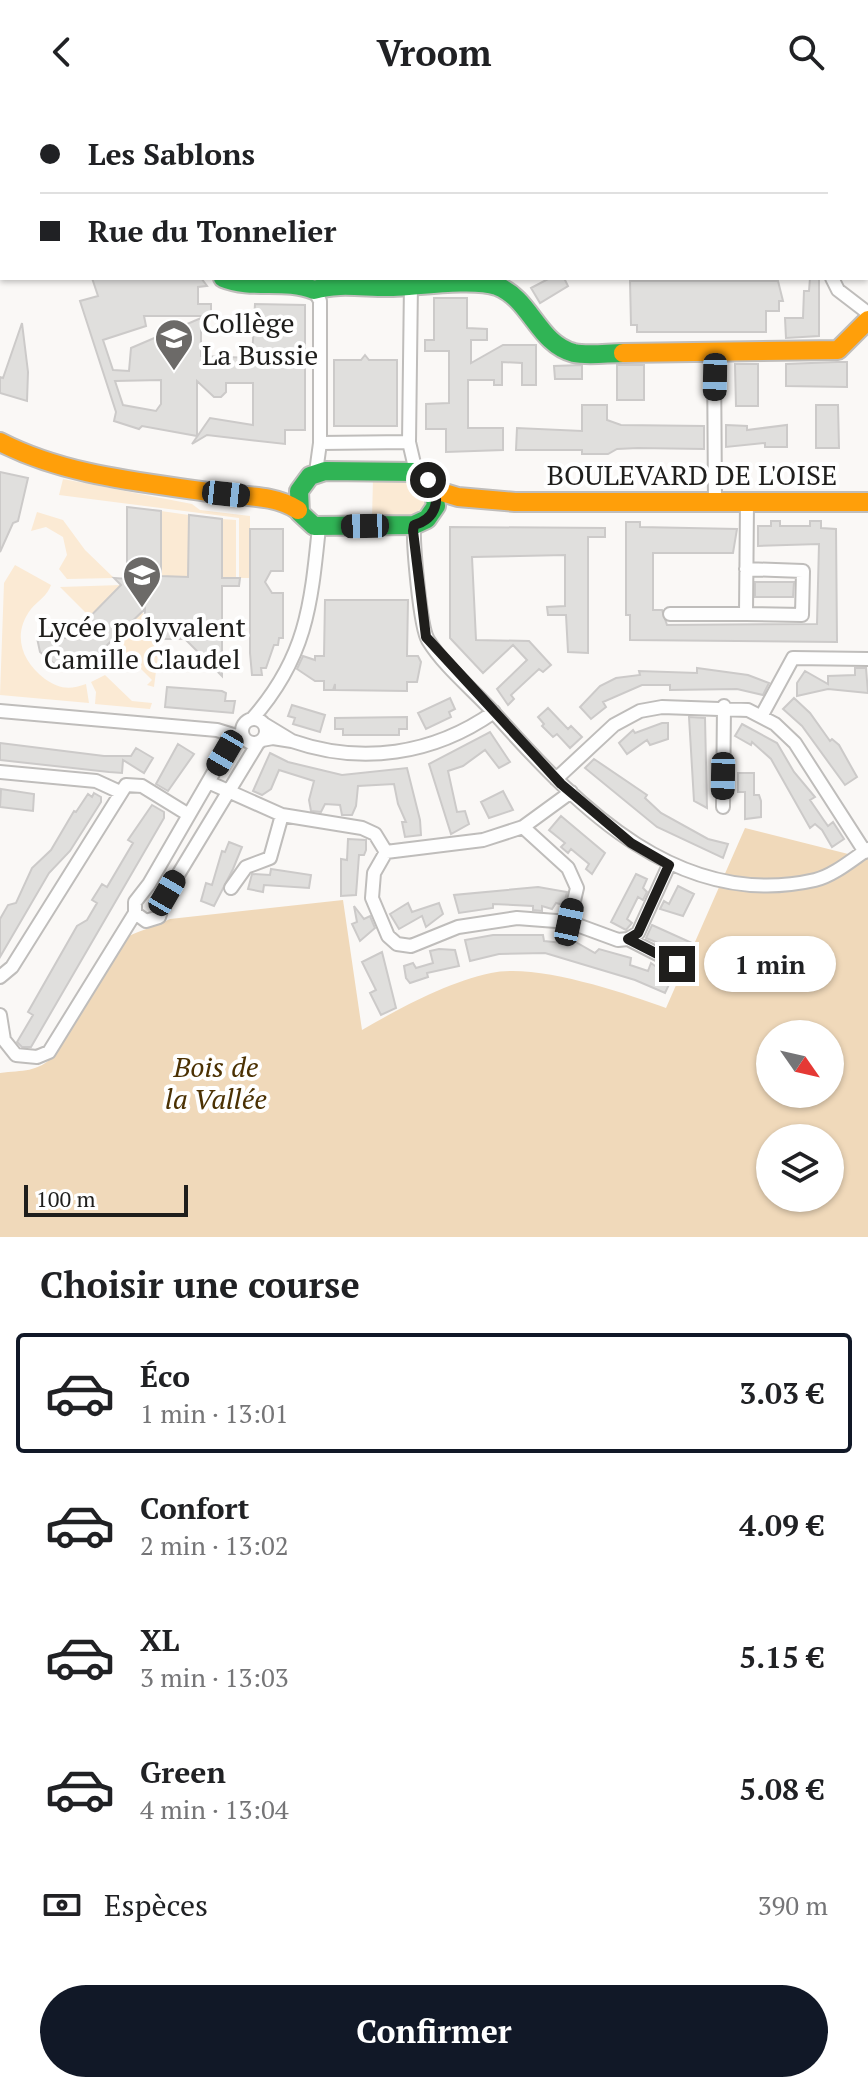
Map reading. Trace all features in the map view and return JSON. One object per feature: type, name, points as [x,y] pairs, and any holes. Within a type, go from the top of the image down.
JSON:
[{"type":"main road","points":[[228,280],[238,284],[299,284],[314,290],[326,286],[396,287],[411,281],[496,286],[522,303],[549,340],[574,353],[714,354],[838,350],[859,333],[868,320]]},
{"type":"main road","points":[[0,442],[20,454],[122,477],[285,503],[319,527],[414,525],[432,513],[435,490],[428,480],[416,472],[316,472],[299,487],[286,493],[250,497]]},
{"type":"main road","points":[[298,510],[299,487]]},
{"type":"main road","name":"BOULEVARD DE L'OISE","points":[[435,490],[458,497],[515,502]]},
{"type":"main road","name":"BOULEVARD DE L'OISE","points":[[432,513],[452,507],[515,502],[868,502]]},
{"type":"street","points":[[833,280],[838,290],[868,313]]},
{"type":"street","points":[[411,281],[409,442],[416,472]]},
{"type":"street","points":[[314,290],[320,301],[320,443],[316,472]]},
{"type":"street","points":[[714,354],[715,502]]},
{"type":"street","points":[[320,443],[409,442]]},
{"type":"street","points":[[746,614],[747,503]]},
{"type":"street","points":[[414,525],[414,554],[426,637],[556,779],[631,843],[669,865],[715,880],[769,885],[818,879],[866,850],[795,743],[762,715],[724,706],[662,707],[640,711],[614,725],[556,779]]},
{"type":"street","points":[[0,1015],[6,1045],[16,1055],[28,1058],[49,1052],[124,925],[135,913],[136,899],[149,884],[208,782],[264,707],[303,639],[319,527]]},
{"type":"street","points":[[670,614],[802,615],[803,571],[746,569]]},
{"type":"street","points":[[762,715],[793,658],[868,659]]},
{"type":"street","points":[[723,807],[724,706]]},
{"type":"street","points":[[0,711],[219,731],[267,732],[226,792],[167,893],[159,917],[146,921],[135,913]]},
{"type":"street","points":[[219,731],[248,731],[347,754],[415,750],[494,712]]},
{"type":"street","points":[[248,731],[260,742]]},
{"type":"street","points":[[260,742],[273,738],[292,741]]},
{"type":"street","points":[[0,772],[100,782],[120,792]]},
{"type":"street","points":[[208,782],[282,815],[362,828],[375,834],[386,852]]},
{"type":"street","points":[[0,977],[12,967],[126,785],[138,784],[189,815]]},
{"type":"street","points":[[386,852],[483,840],[523,827],[571,792]]},
{"type":"street","points":[[231,888],[246,867],[270,858],[282,815]]},
{"type":"street","points":[[523,827],[568,868],[577,888],[569,922]]},
{"type":"street","points":[[386,852],[374,873],[372,898],[388,936],[397,944],[411,946],[458,927],[517,918],[569,922],[618,940],[628,939],[638,933],[669,865]]},
{"type":"street","points":[[628,939],[677,964]]},
{"type":"shaded area","points":[[63,479],[192,504],[200,510],[250,516],[250,578],[239,578],[239,518],[59,495]]},
{"type":"shaded area","points":[[373,479],[411,481],[429,500],[412,518],[372,519]]},
{"type":"shaded area","points":[[161,511],[189,515],[188,577],[161,576]]},
{"type":"shaded area","points":[[37,512],[63,520],[85,550],[114,578],[67,579],[59,569],[67,555],[63,537],[46,527],[31,531]]},
{"type":"shaded area","points":[[222,519],[236,520],[236,578],[222,578]]},
{"type":"shaded area","points":[[15,565],[51,585],[25,618],[21,637],[25,656],[37,672],[55,685],[70,688],[86,684],[89,703],[0,695],[4,583]]},
{"type":"shaded area","points":[[121,585],[90,617],[60,587]]},
{"type":"shaded area","points":[[142,612],[160,639],[154,687],[147,685],[152,680],[113,641]]},
{"type":"shaded area","points":[[105,675],[132,701],[152,703],[150,709],[95,704],[96,692],[91,682]]},
{"type":"green space","name":"Bois de la Vallée","points":[[745,828],[868,859],[868,1237],[0,1237],[0,1073],[36,1068],[55,1055],[122,940],[170,919],[343,900],[362,1030],[441,989],[491,973],[510,971],[555,975],[666,1008]]},
{"type":"building","name":"Collège La Bussie","points":[[93,280],[202,280],[207,286],[198,287],[198,304],[211,304],[211,316],[144,316],[146,326],[103,340],[113,370],[129,371],[131,348],[201,318],[201,356],[252,358],[255,304],[305,305],[305,430],[285,430],[285,444],[207,435],[192,444],[210,418],[253,425],[253,383],[226,383],[226,392],[221,397],[214,397],[197,381],[197,436],[142,426],[139,429],[114,421],[116,412],[80,301],[98,296]],"holes":[[[161,380],[161,404],[156,411],[123,405],[115,381]]]},
{"type":"building","points":[[546,280],[565,280],[568,286],[540,303],[531,288]]},
{"type":"building","points":[[810,280],[819,280],[819,336],[786,338],[785,318],[803,318],[804,291],[809,291]]},
{"type":"building","points":[[630,281],[778,281],[783,301],[779,301],[779,311],[766,311],[766,332],[637,332],[637,325],[631,325]]},
{"type":"building","points":[[434,298],[467,298],[467,328],[487,329],[487,340],[471,340],[471,363],[503,345],[536,345],[536,385],[522,385],[522,363],[502,362],[502,385],[494,385],[494,380],[468,380],[468,428],[503,428],[503,450],[446,452],[446,429],[426,429],[426,404],[449,403],[449,351],[425,351],[425,340],[434,340]]},
{"type":"building","points":[[22,323],[28,372],[27,401],[0,393],[0,377],[3,378]]},
{"type":"building","points":[[365,355],[369,360],[397,360],[397,426],[334,426],[334,360],[361,360]]},
{"type":"building","points":[[847,362],[847,387],[786,386],[786,364]]},
{"type":"building","points":[[735,364],[758,364],[758,406],[736,406]]},
{"type":"building","points":[[582,365],[582,379],[555,379],[554,366]]},
{"type":"building","points":[[617,365],[644,365],[644,400],[617,400]]},
{"type":"building","points":[[582,405],[607,405],[607,420],[621,425],[704,426],[704,449],[617,449],[608,454],[582,454],[582,450],[516,450],[517,428],[582,431]]},
{"type":"building","points":[[816,405],[838,405],[839,448],[816,448]]},
{"type":"building","points":[[726,425],[747,426],[747,430],[787,425],[787,447],[765,447],[765,443],[726,447]]},
{"type":"building","points":[[0,472],[28,478],[18,521],[13,523],[0,552]]},
{"type":"building","points":[[127,507],[161,511],[161,576],[188,577],[189,515],[222,519],[222,578],[240,578],[239,586],[222,586],[222,676],[185,639],[144,639],[145,609],[83,668],[62,670],[40,652],[37,638],[69,638],[121,585],[114,578],[127,579]]},
{"type":"building","points":[[771,521],[780,521],[780,526],[810,526],[810,521],[821,521],[821,528],[836,529],[837,642],[630,640],[630,615],[626,615],[626,522],[640,522],[640,527],[737,529],[733,553],[653,553],[653,610],[662,610],[667,625],[817,624],[819,544],[758,546],[758,526],[771,526]]},
{"type":"building","points":[[450,527],[605,528],[605,537],[588,537],[588,653],[568,652],[566,615],[548,615],[547,607],[565,606],[565,555],[472,557],[476,640],[529,641],[551,665],[543,672],[539,669],[511,695],[514,699],[508,705],[497,689],[527,660],[513,645],[483,673],[450,638]]},
{"type":"building","points":[[250,529],[283,529],[283,571],[271,571],[265,582],[272,593],[283,593],[283,638],[279,638],[278,645],[274,645],[266,668],[261,668],[262,675],[252,675],[250,653]]},
{"type":"building","points":[[755,582],[794,582],[793,597],[755,597]]},
{"type":"building","points":[[325,600],[408,600],[407,656],[418,656],[421,662],[417,682],[407,682],[407,691],[335,690],[335,684],[333,690],[324,690],[324,681],[315,681],[297,669],[303,656],[315,660],[315,656],[324,656]]},
{"type":"building","points":[[697,668],[748,675],[769,683],[763,695],[737,689],[670,690],[670,685],[642,685],[603,702],[606,707],[591,719],[580,707],[600,686],[616,678],[640,675],[639,671],[697,673]]},
{"type":"building","points":[[855,668],[866,668],[868,693],[828,689],[797,696],[797,683],[805,671],[828,684],[828,676],[855,675]]},
{"type":"building","points":[[167,687],[222,691],[226,693],[225,701],[235,701],[233,713],[165,707]]},
{"type":"building","points":[[450,698],[455,709],[449,712],[451,717],[426,729],[418,713]]},
{"type":"building","points":[[794,698],[810,713],[830,741],[832,739],[839,745],[857,777],[845,785],[802,726],[783,709]]},
{"type":"building","points":[[292,705],[325,715],[320,732],[293,724],[295,718],[288,716]]},
{"type":"building","points":[[548,708],[568,729],[571,726],[582,737],[570,748],[557,734],[553,737],[542,726],[544,724],[538,717]]},
{"type":"building","points":[[407,717],[407,729],[399,729],[399,735],[343,735],[343,729],[335,729],[335,718]]},
{"type":"building","points":[[689,717],[705,718],[707,808],[694,801]]},
{"type":"building","points":[[668,723],[668,739],[650,745],[647,740],[627,754],[619,743],[633,730],[635,733]]},
{"type":"building","points":[[742,724],[777,743],[794,772],[815,797],[810,800],[823,819],[828,826],[833,822],[844,839],[832,847],[822,830],[815,824],[810,828],[771,759],[752,742],[751,745],[735,736]]},
{"type":"building","points":[[490,732],[510,762],[499,768],[485,750],[463,766],[448,771],[457,812],[465,811],[469,824],[451,834],[429,764]]},
{"type":"building","points":[[0,743],[104,756],[131,756],[136,748],[153,758],[144,773],[123,760],[122,773],[109,772],[0,760]]},
{"type":"building","points":[[178,744],[194,754],[168,791],[156,784]]},
{"type":"building","points":[[270,753],[288,762],[342,775],[407,768],[421,835],[405,837],[402,822],[406,822],[394,784],[358,786],[352,815],[342,815],[340,805],[325,804],[321,812],[311,811],[309,800],[314,781],[279,770],[271,789],[262,795],[253,791]]},
{"type":"building","points":[[594,759],[647,795],[645,798],[661,813],[708,839],[728,844],[723,858],[657,827],[585,768]]},
{"type":"building","points":[[738,773],[754,773],[754,795],[759,795],[761,801],[761,817],[745,819],[745,792],[738,792]]},
{"type":"building","points":[[1,789],[34,794],[33,811],[0,807]]},
{"type":"building","points":[[503,791],[513,810],[489,818],[481,802]]},
{"type":"building","points":[[94,793],[101,797],[101,802],[70,851],[49,873],[0,957],[0,919],[8,905],[16,903],[32,868],[51,850],[88,794],[92,797]]},
{"type":"building","points":[[152,805],[164,812],[164,818],[31,1047],[22,1047],[17,1042],[33,1015],[28,1012],[77,926],[87,920],[97,903],[92,900],[102,884],[107,887],[133,843],[128,840]]},
{"type":"building","points":[[561,816],[605,853],[592,874],[586,869],[589,864],[571,849],[568,853],[561,847],[565,843],[549,830]]},
{"type":"building","points":[[348,839],[366,840],[366,850],[364,855],[359,855],[356,895],[341,896],[341,859],[347,860]]},
{"type":"building","points":[[229,842],[242,847],[214,906],[201,901],[206,883],[212,885],[222,851],[225,852]]},
{"type":"building","points":[[271,869],[311,875],[309,888],[264,885],[263,892],[248,889],[252,874],[270,875]]},
{"type":"building","points":[[636,874],[647,879],[643,888],[647,892],[643,900],[638,897],[627,919],[632,923],[626,930],[611,922]]},
{"type":"building","points":[[678,886],[694,894],[683,916],[660,909],[664,901],[669,904]]},
{"type":"building","points":[[538,887],[567,892],[564,905],[556,903],[552,909],[542,906],[542,911],[533,910],[533,906],[493,904],[493,908],[459,913],[454,895]]},
{"type":"building","points":[[408,903],[412,912],[439,903],[443,914],[426,927],[422,916],[399,929],[390,914]]},
{"type":"building","points":[[354,906],[364,919],[370,916],[375,928],[360,941],[352,924],[357,922]]},
{"type":"building","points":[[652,925],[692,943],[687,955],[646,938]]},
{"type":"building","points":[[493,935],[543,935],[544,941],[563,943],[565,936],[595,953],[599,949],[631,958],[630,965],[648,971],[651,963],[672,978],[665,993],[635,980],[545,953],[499,954],[470,961],[465,940]]},
{"type":"building","points":[[455,950],[459,966],[427,973],[428,977],[410,983],[404,966],[413,963],[416,968],[433,963],[430,951]]},
{"type":"building","points":[[382,952],[396,1008],[381,1015],[370,993],[376,990],[362,962]]},
{"type":"traffic: fast","points":[[230,280],[314,290],[343,286],[487,284],[509,292],[552,341],[562,348],[580,354],[623,353]]},
{"type":"traffic: fast","points":[[325,471],[416,472],[433,486],[436,506],[427,519],[414,525],[314,526],[300,513],[299,491],[310,476],[325,471]]},
{"type":"traffic: slow","points":[[623,353],[838,350],[868,320]]},
{"type":"traffic: slow","points":[[0,442],[25,454],[78,470],[160,485],[269,499],[298,510]]},
{"type":"traffic: slow","points":[[435,490],[458,497],[515,502],[868,502]]},
{"type":"place","name":"Collège La Bussie","points":[[174,372]]},
{"type":"place","name":"Lycée polyvalent Camille Claudel","points":[[142,609]]},
{"type":"route","points":[[428,480],[437,495],[436,506],[427,519],[414,525],[413,531],[426,637],[453,670],[561,784],[631,843],[669,865],[638,933],[628,939],[677,964]]}]
